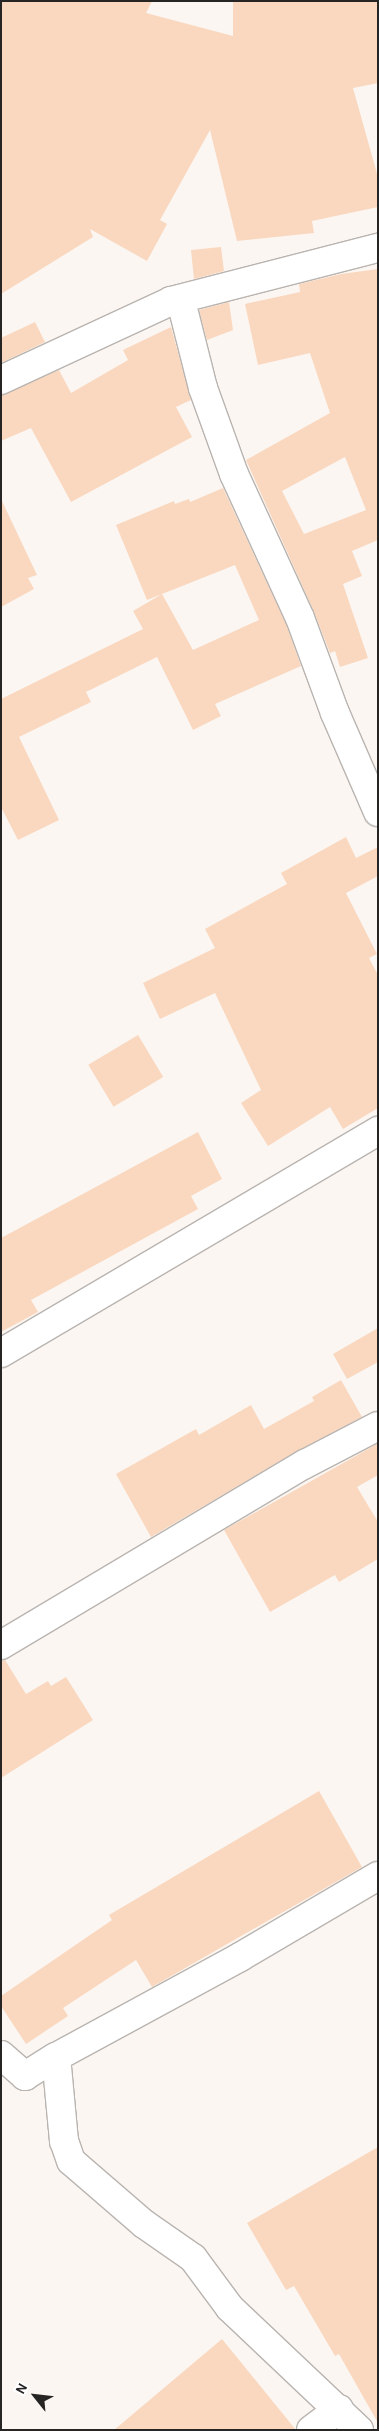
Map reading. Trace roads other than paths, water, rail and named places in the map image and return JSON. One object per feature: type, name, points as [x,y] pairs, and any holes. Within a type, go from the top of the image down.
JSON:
[{"type":"street","points":[[1,380],[171,301],[378,248]]},
{"type":"street","points":[[171,301],[182,305],[203,388],[234,474],[300,618],[357,766],[378,812]]},
{"type":"street","points":[[1,1353],[378,1131]]},
{"type":"street","points":[[1,1645],[305,1464],[378,1426]]},
{"type":"street","points":[[1,2055],[25,2076],[56,2057],[240,1957],[378,1876]]},
{"type":"street","points":[[56,2057],[64,2141],[71,2161],[144,2224],[193,2258],[230,2308],[340,2409],[360,2430]]},
{"type":"street","points":[[311,2430],[340,2409]]}]
